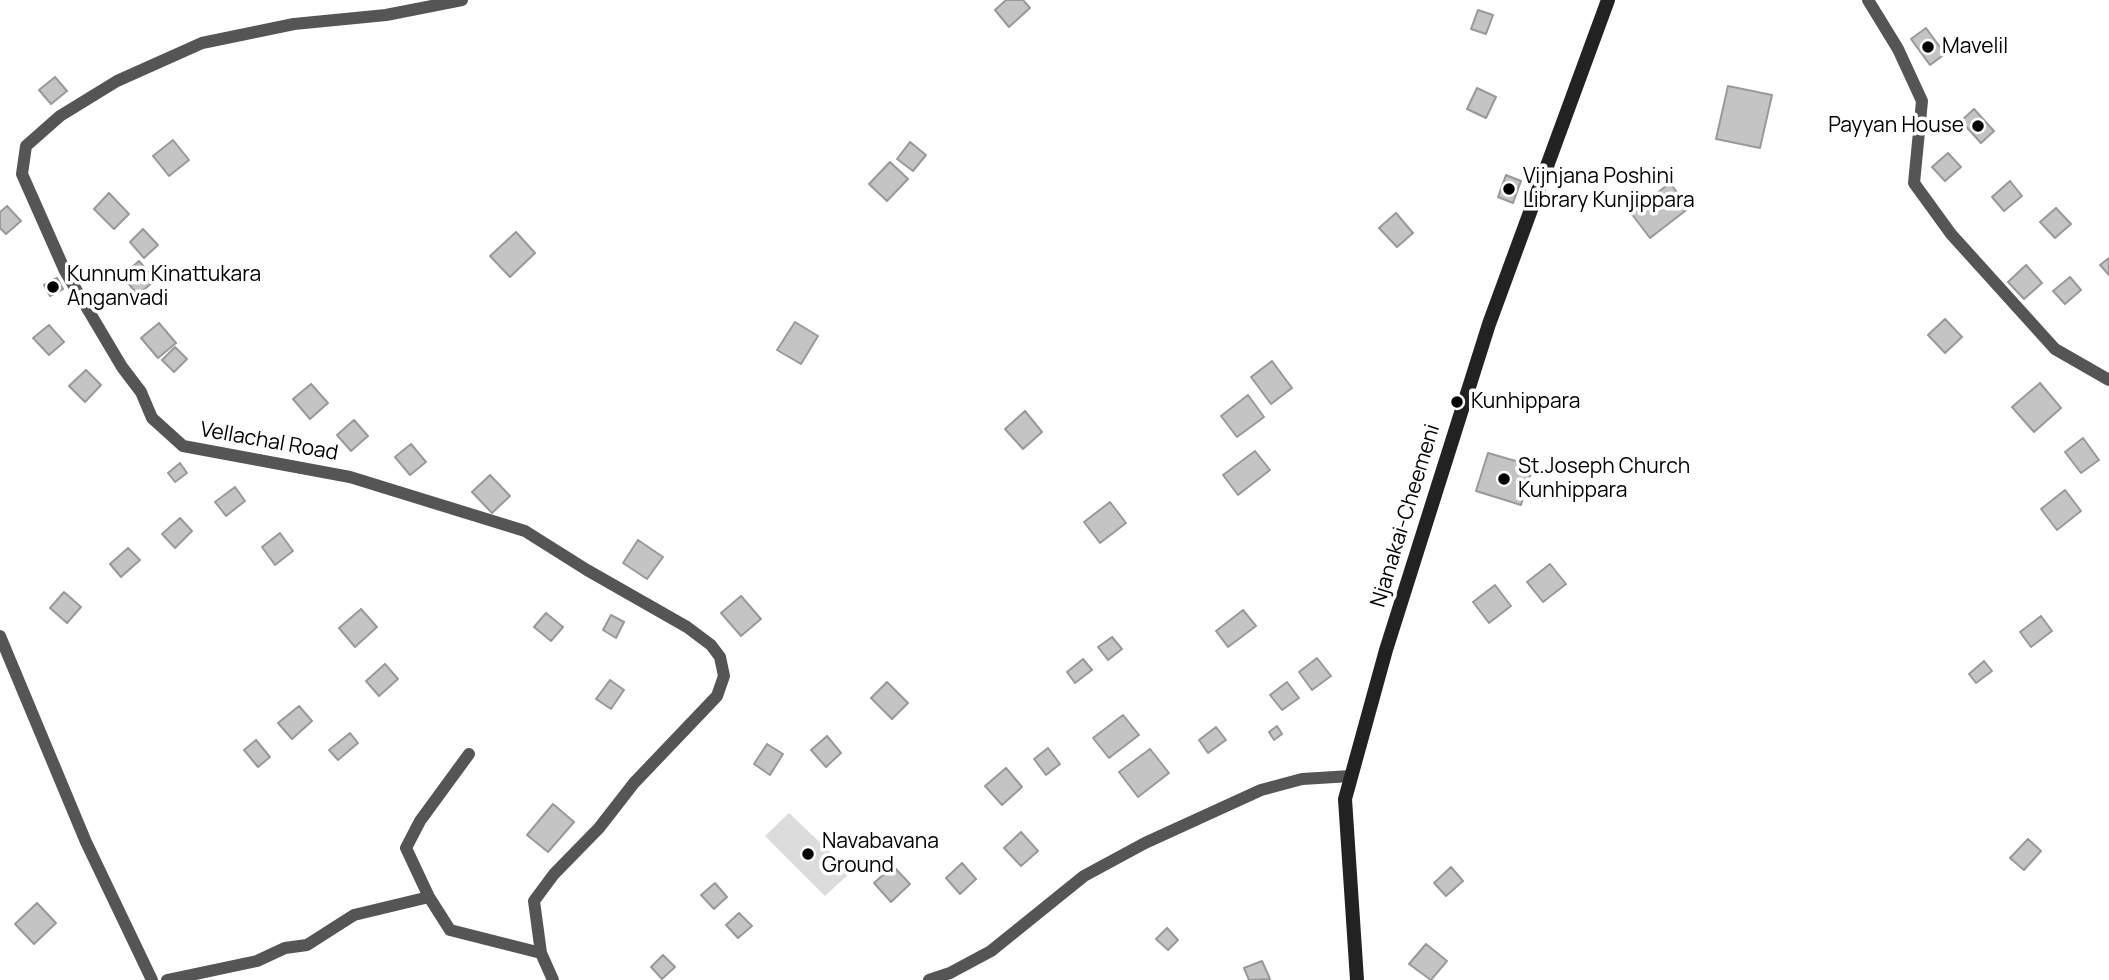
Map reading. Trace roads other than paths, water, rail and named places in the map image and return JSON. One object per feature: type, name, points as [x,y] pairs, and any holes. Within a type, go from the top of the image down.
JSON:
[{"type":"main road","name":"Njanakai-Cheemeni","points":[[1357,980],[1345,799],[1386,650],[1489,324],[1608,0]]},
{"type":"street","name":"Vellachal Road","points":[[462,0],[386,15],[294,24],[202,43],[117,81],[60,116],[26,146],[22,174],[65,271],[122,367],[141,392],[152,418],[183,446],[350,477],[525,531],[687,627],[711,645],[720,657],[724,676],[718,696],[634,783],[600,828],[554,874],[534,901],[541,953],[554,980]]},
{"type":"street","points":[[1868,0],[1898,48],[1922,101],[1914,183],[1951,234],[2055,349],[2109,380]]},
{"type":"street","points":[[0,636],[86,842],[152,980]]},
{"type":"street","points":[[469,754],[420,821],[406,848],[429,897],[450,930],[541,953]]},
{"type":"street","points":[[929,980],[950,973],[991,951],[1084,876],[1145,844],[1261,790],[1302,779],[1351,776]]},
{"type":"street","points":[[167,980],[257,961],[285,948],[307,945],[354,915],[429,897]]},
{"type":"place","name":"Mavelil","points":[[1928,47]]},
{"type":"place","name":"Payyan House","points":[[1978,126]]},
{"type":"place","name":"Vijnjana Poshini Library Kunjippara","points":[[1509,189]]},
{"type":"place","name":"Kunnum Kinattukara Anganvadi","points":[[53,287]]},
{"type":"place","name":"Kunhippara","points":[[1457,402]]},
{"type":"place","name":"St.Joseph Church Kunhippara","points":[[1504,479]]},
{"type":"place","name":"Navabavana Ground","points":[[808,854]]}]
